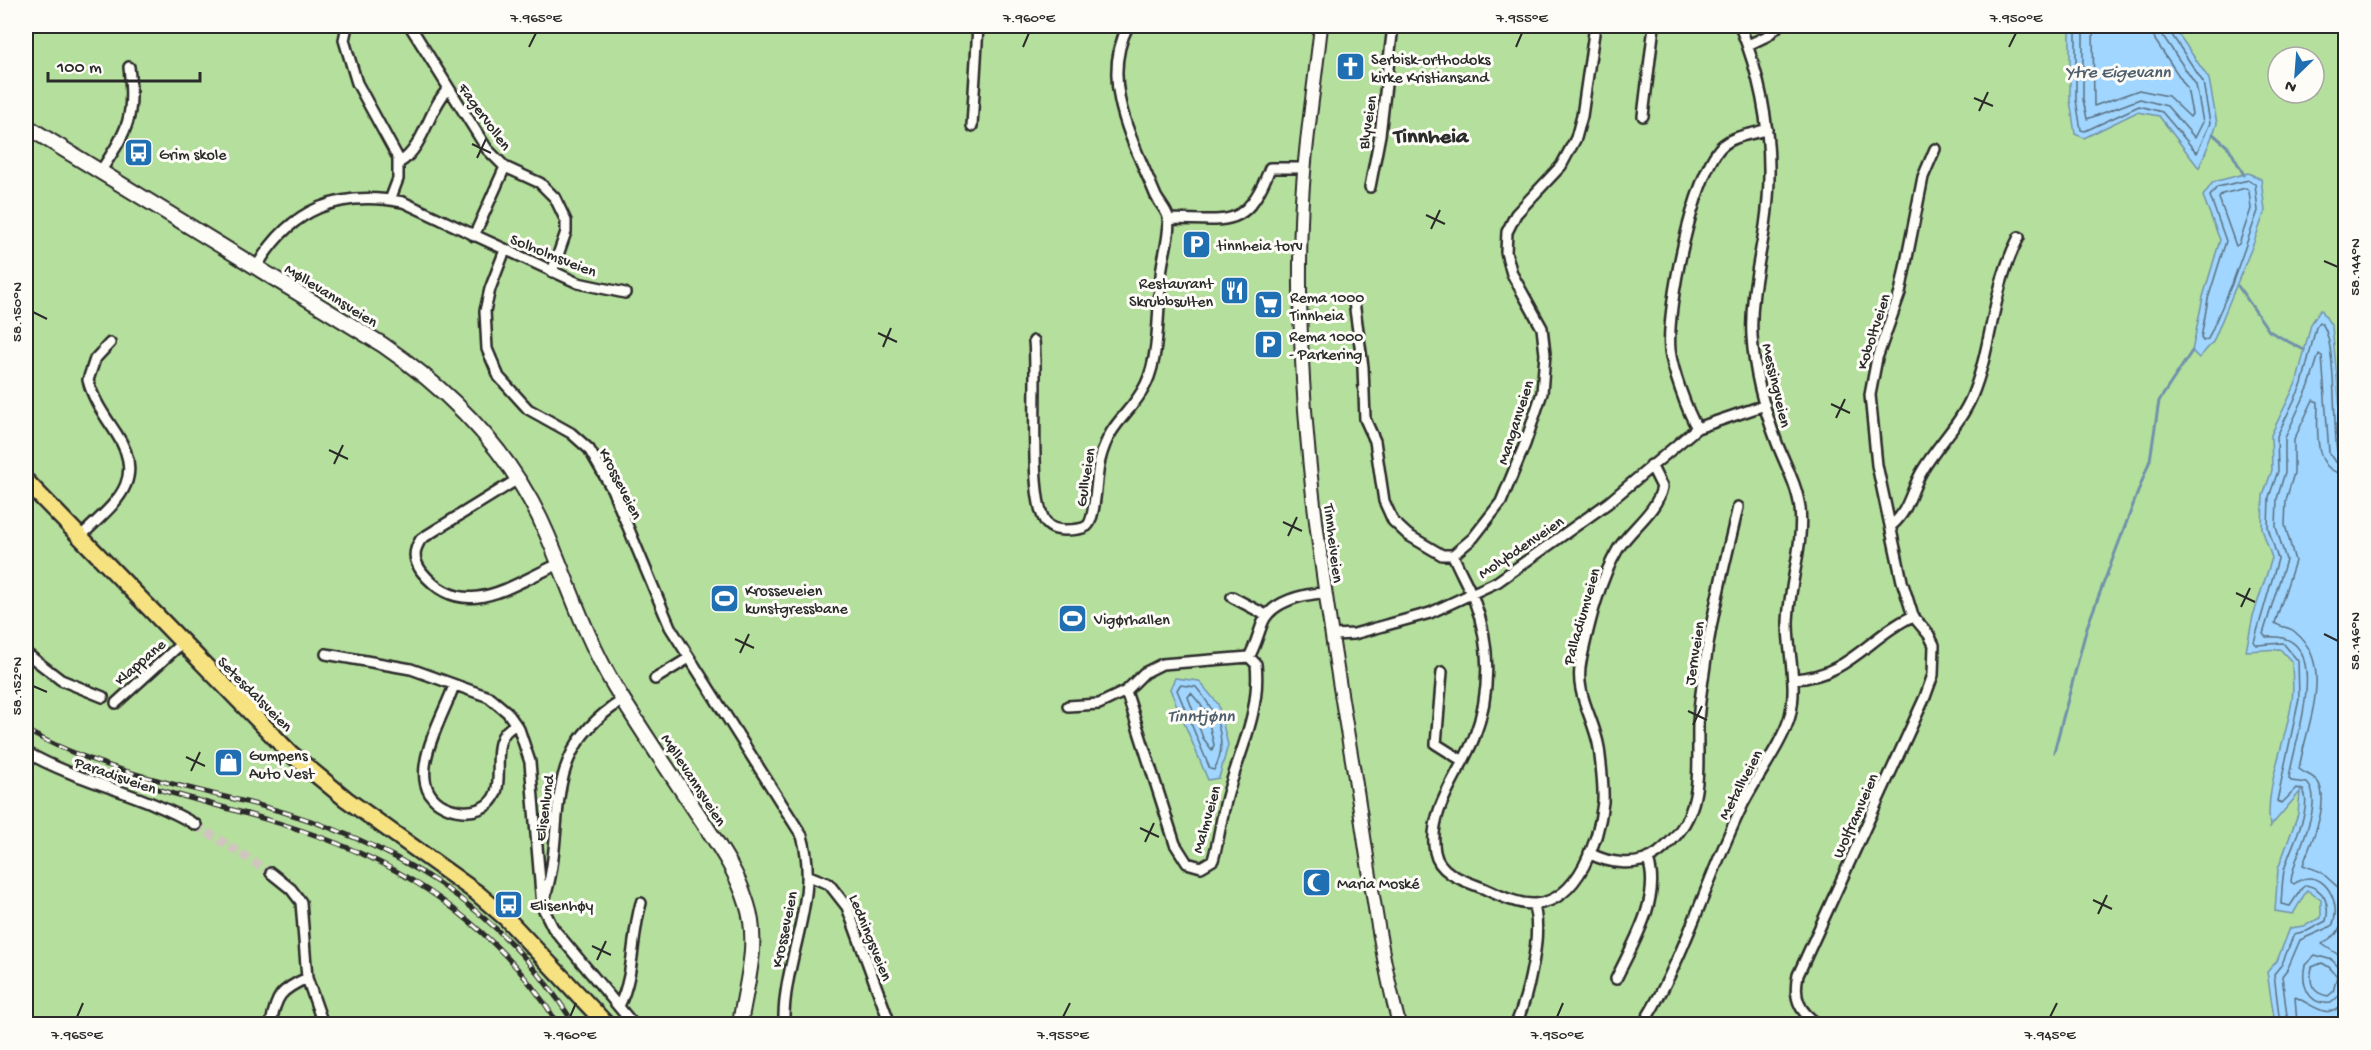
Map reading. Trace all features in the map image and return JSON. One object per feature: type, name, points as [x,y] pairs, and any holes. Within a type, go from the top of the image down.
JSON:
[{"type":"highway","name":"Setesdalsveien","points":[[26,483],[243,708],[312,773],[477,893],[507,919],[606,1024]]},
{"type":"highway","name":"Setesdalsveien","points":[[539,953],[592,1024]]},
{"type":"main road","name":"Møllevannsveien","points":[[26,126],[100,172],[260,261],[429,378],[468,415],[518,479],[546,531],[599,658],[623,700],[724,854],[744,894],[751,920],[753,949],[740,1024]]},
{"type":"street","points":[[347,26],[344,40],[357,82],[374,117],[394,146],[399,163],[398,179],[390,200]]},
{"type":"street","name":"Fagervollen","points":[[410,26],[479,137],[505,166],[548,189],[561,210],[566,232],[552,272]]},
{"type":"street","points":[[972,126],[978,26]]},
{"type":"street","points":[[1128,26],[1116,64],[1118,100],[1158,201],[1168,219],[1216,221],[1231,219],[1251,205],[1270,168],[1304,168]]},
{"type":"street","name":"Tinnheiveien","points":[[1321,26],[1304,168],[1301,243],[1304,382],[1314,513],[1324,593],[1333,635],[1378,927],[1399,1024]]},
{"type":"street","name":"Blyveien","points":[[1370,187],[1383,113],[1393,26]]},
{"type":"street","name":"Manganveien","points":[[1453,555],[1473,538],[1501,502],[1540,399],[1544,379],[1544,341],[1537,315],[1512,274],[1506,252],[1507,232],[1516,214],[1561,166],[1576,138],[1582,116],[1595,26]]},
{"type":"street","points":[[1643,116],[1654,26]]},
{"type":"street","name":"Messingveien","points":[[1740,26],[1748,45],[1762,96],[1770,176],[1751,311],[1756,366],[1765,405],[1799,503],[1800,533],[1788,621],[1789,649],[1794,679]]},
{"type":"street","points":[[1748,45],[1767,36],[1778,26]]},
{"type":"street","points":[[100,172],[120,140],[131,115],[129,67]]},
{"type":"street","points":[[399,163],[412,151],[436,106],[448,89]]},
{"type":"street","points":[[1696,428],[1672,364],[1670,340],[1678,271],[1699,191],[1719,149],[1735,138],[1767,129]]},
{"type":"street","name":"Koboltveien","points":[[1913,616],[1899,566],[1892,525],[1877,465],[1871,410],[1872,376],[1900,293],[1923,177],[1935,149]]},
{"type":"street","points":[[474,236],[505,166]]},
{"type":"street","name":"Solholmsveien","points":[[260,261],[274,242],[296,220],[325,205],[354,197],[390,200],[403,202],[552,272],[591,287],[626,292]]},
{"type":"street","name":"Gullveien","points":[[1034,341],[1036,477],[1041,512],[1047,524],[1055,529],[1080,529],[1088,525],[1093,516],[1096,476],[1107,437],[1147,381],[1153,353],[1168,219]]},
{"type":"street","points":[[1892,525],[1904,511],[1923,471],[1956,425],[1972,396],[2004,271],[2019,237]]},
{"type":"street","name":"Krosseveien","points":[[505,250],[490,289],[485,311],[487,350],[499,377],[528,409],[572,432],[589,449],[612,489],[661,608],[689,657],[790,812],[807,849],[808,876],[788,981],[784,1024]]},
{"type":"street","points":[[1354,302],[1363,368],[1365,419],[1375,441],[1384,501],[1393,520],[1408,535],[1442,555],[1453,555],[1472,595],[1485,644],[1487,670],[1478,725],[1436,821],[1433,844],[1436,856],[1448,873],[1508,899],[1533,904],[1536,920],[1531,964],[1515,1024]]},
{"type":"street","points":[[80,537],[114,504],[129,478],[127,452],[99,407],[88,380],[95,360],[110,343]]},
{"type":"street","name":"Molybdenveien","points":[[1333,635],[1354,634],[1382,627],[1430,613],[1472,595],[1514,572],[1594,513],[1696,428],[1765,405]]},
{"type":"street","name":"Palladiumveien","points":[[1533,904],[1543,902],[1567,890],[1589,853],[1598,828],[1603,799],[1598,745],[1579,686],[1581,661],[1611,561],[1629,533],[1660,496],[1662,487],[1651,465]]},
{"type":"street","points":[[518,479],[421,539],[414,553],[415,562],[440,589],[469,599],[488,596],[560,564]]},
{"type":"street","name":"Jernveien","points":[[1648,860],[1685,825],[1694,802],[1700,774],[1699,714],[1707,652],[1737,507]]},
{"type":"street","points":[[1068,706],[1099,704],[1126,691],[1144,673],[1162,664],[1249,657],[1266,615],[1285,602],[1324,593]]},
{"type":"street","points":[[1232,597],[1266,615]]},
{"type":"street","points":[[1794,679],[1817,677],[1837,669],[1902,621],[1913,616]]},
{"type":"street","name":"Wolframveien","points":[[1818,1024],[1804,1014],[1797,1000],[1798,975],[1933,675],[1934,645],[1929,634],[1913,616]]},
{"type":"street","name":"Klappane","points":[[116,703],[182,643]]},
{"type":"street","name":"Klappane","points":[[26,653],[61,680],[103,697]]},
{"type":"street","points":[[326,654],[411,669],[489,697],[507,712],[524,738],[530,762],[542,906],[553,928],[633,1024]]},
{"type":"street","points":[[655,680],[689,657]]},
{"type":"street","name":"Malmveien","points":[[1126,691],[1175,844],[1187,863],[1201,867],[1213,860],[1227,797],[1251,723],[1257,675],[1256,664],[1249,657]]},
{"type":"street","points":[[1442,672],[1436,744],[1464,761]]},
{"type":"street","name":"Metallveien","points":[[1643,1024],[1665,982],[1742,806],[1785,733],[1792,707],[1794,679]]},
{"type":"street","points":[[454,685],[425,765],[428,788],[438,803],[469,811],[486,806],[492,801],[499,776],[498,744],[503,733],[516,725]]},
{"type":"street","name":"Elisenlund","points":[[542,906],[550,878],[556,811],[564,769],[573,750],[591,725],[623,700]]},
{"type":"street","name":"Paradisveien","points":[[26,752],[78,778],[166,808],[196,825]]},
{"type":"street","points":[[1589,853],[1612,862],[1648,860],[1652,874],[1649,898],[1616,979]]},
{"type":"street","points":[[271,873],[291,889],[301,902],[307,978],[323,1024]]},
{"type":"street","name":"Ledningsveien","points":[[808,876],[829,884],[847,908],[890,1024]]},
{"type":"street","points":[[619,1006],[629,976],[636,918],[641,903]]},
{"type":"street","points":[[271,1024],[275,1004],[281,992],[290,985],[307,978]]},
{"type":"green space","points":[[26,26],[2345,26],[2345,1024],[26,1024]]},
{"type":"water","name":"Ytre Eigevann","points":[[2070,26],[2173,26],[2209,79],[2217,124],[2199,168],[2159,116],[2137,112],[2084,138],[2075,134],[2070,100]]},
{"type":"water","points":[[2248,173],[2261,179],[2265,211],[2213,342],[2199,358],[2192,351],[2203,297],[2220,240],[2203,196],[2213,182]]},
{"type":"water","points":[[2321,309],[2332,327],[2346,468],[2345,1024],[2275,1024],[2267,972],[2277,961],[2290,928],[2304,926],[2321,918],[2321,900],[2307,890],[2293,914],[2275,911],[2278,869],[2298,814],[2300,792],[2270,827],[2270,796],[2292,700],[2292,662],[2280,649],[2246,651],[2253,616],[2272,558],[2262,529],[2263,496],[2272,470],[2271,435],[2297,381],[2311,324]]},
{"type":"water","name":"Tinntjønn","points":[[1175,678],[1199,681],[1218,704],[1228,745],[1219,778],[1208,780],[1170,689]]},
{"type":"waterway","points":[[2213,134],[2229,148],[2244,175]]},
{"type":"waterway","points":[[2238,286],[2269,331],[2304,350]]},
{"type":"waterway","points":[[2054,752],[2087,627],[2150,460],[2159,401],[2192,351]]},
{"type":"tunnel","points":[[196,825],[271,873]]},
{"type":"railway","points":[[26,730],[81,756],[139,775],[258,805],[307,820],[354,837],[397,858],[438,883],[477,912],[512,945],[545,982],[574,1024]]},
{"type":"railway","points":[[144,785],[276,822],[328,840],[384,864],[442,900],[469,921],[518,969],[558,1024]]},
{"type":"place","name":"Serbisk-orthodoks kirke Kristiansand","points":[[1350,67]]},
{"type":"place","name":"Grim skole","points":[[138,153]]},
{"type":"place","name":"tinnheia torv","points":[[1196,244]]},
{"type":"place","name":"Restaurant Skrubbsulten","points":[[1234,291]]},
{"type":"place","name":"Rema 1000 Tinnheia","points":[[1269,305]]},
{"type":"place","name":"Rema 1000 - Parkering","points":[[1268,344]]},
{"type":"place","name":"Krosseveien kunstgressbane","points":[[724,598]]},
{"type":"place","name":"Vigørhallen","points":[[1073,618]]},
{"type":"place","name":"Gumpens Auto Vest","points":[[228,763]]},
{"type":"place","name":"Maria Moské","points":[[1316,882]]},
{"type":"place","name":"Elisenhøy","points":[[509,904]]},
{"type":"district","name":"Tinnheia","points":[[1431,134]]}]
